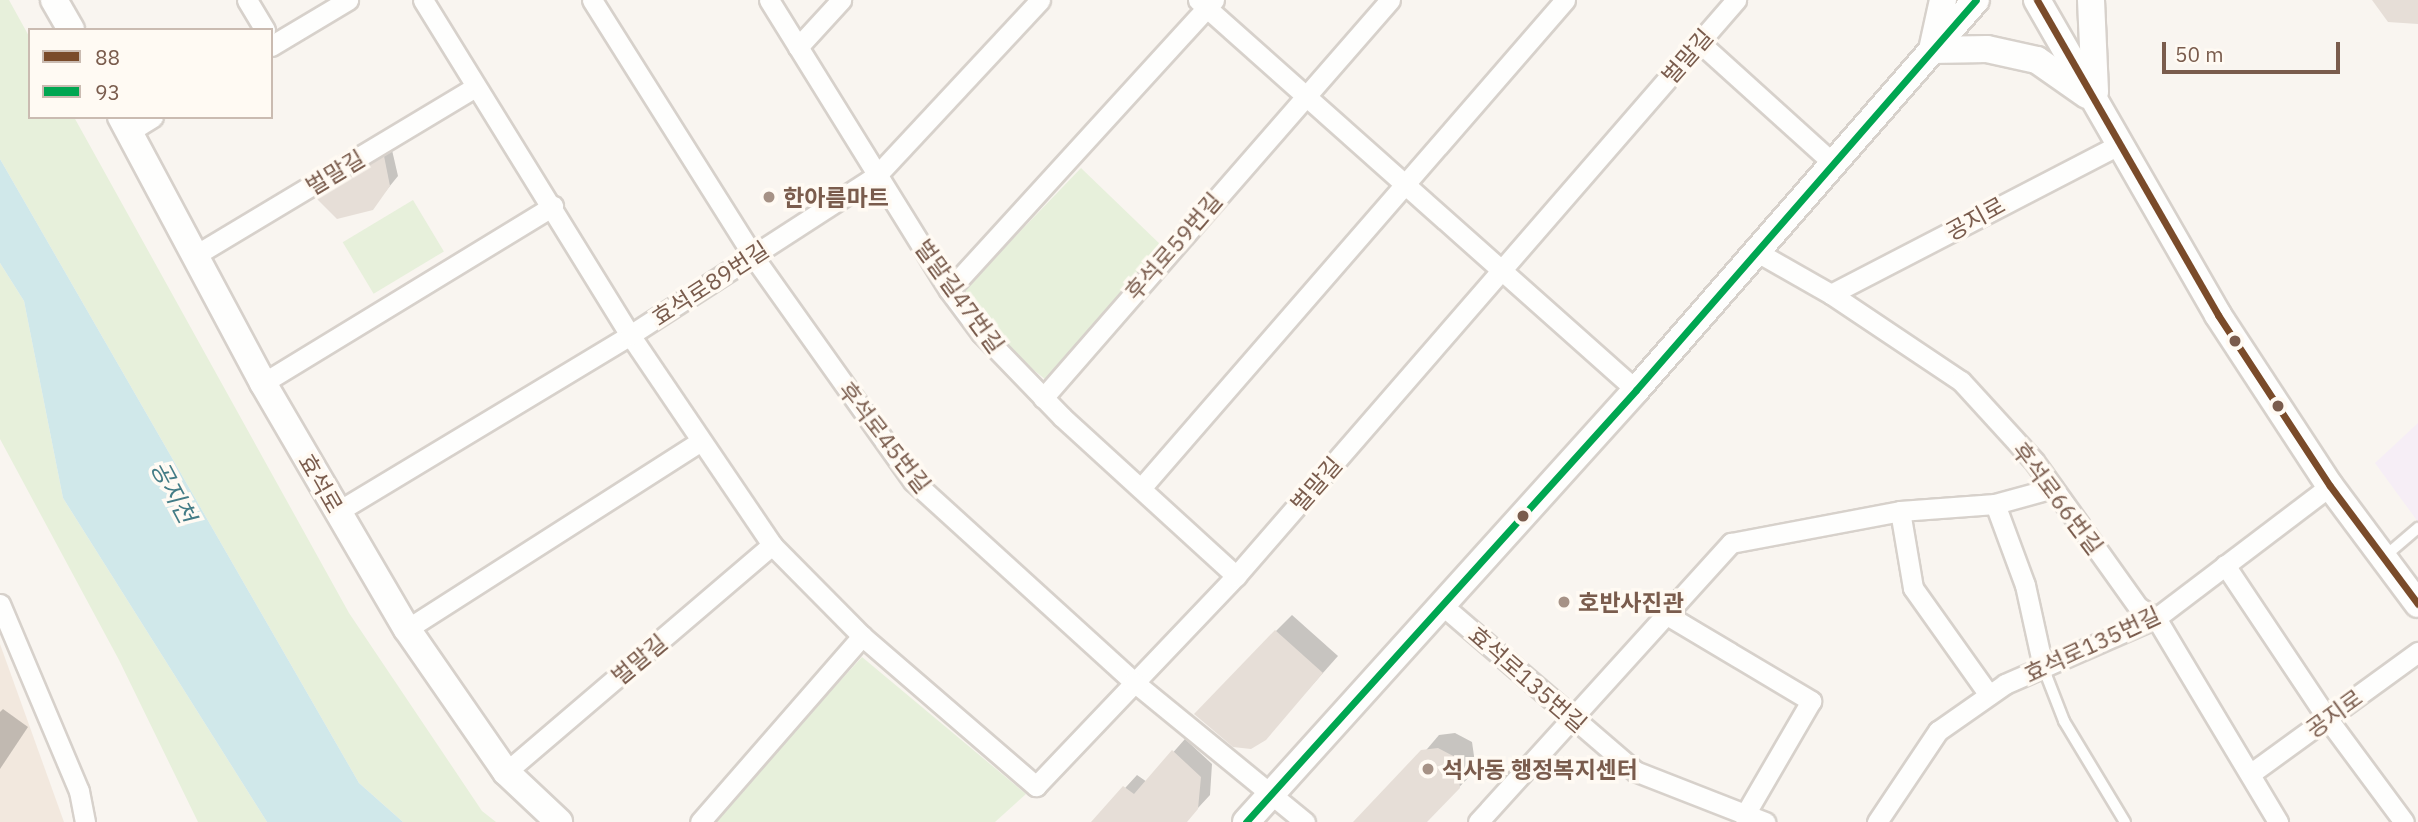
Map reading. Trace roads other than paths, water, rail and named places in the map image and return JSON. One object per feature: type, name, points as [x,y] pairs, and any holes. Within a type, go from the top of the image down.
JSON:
[{"type":"street","points":[[54,0],[70,28]]},
{"type":"street","points":[[247,0],[264,28]]},
{"type":"street","points":[[273,39],[348,0]]},
{"type":"street","name":"벌말길","points":[[423,0],[630,335],[699,442],[772,545],[862,636],[1036,786],[1236,576],[1736,0]]},
{"type":"street","name":"후석로45번길","points":[[592,0],[753,256],[913,481],[1134,682],[1305,822]]},
{"type":"street","name":"벌말길47번길","points":[[769,0],[949,290],[981,333],[1043,398],[1236,576]]},
{"type":"street","points":[[798,47],[841,0]]},
{"type":"street","name":"효석로89번길","points":[[337,512],[630,335],[877,175],[1040,0]]},
{"type":"street","name":"후석로59번길","points":[[1043,398],[1304,94],[1390,0]]},
{"type":"street","points":[[1142,487],[1405,188],[1565,0]]},
{"type":"street","points":[[1932,50],[1943,0]]},
{"type":"street","points":[[1246,822],[1636,390],[1976,0]]},
{"type":"street","points":[[2037,0],[2218,315],[2330,486],[2418,604]]},
{"type":"street","points":[[2091,0],[2095,101]]},
{"type":"street","points":[[949,290],[1207,3],[1405,188],[1636,390]]},
{"type":"street","points":[[1699,42],[1833,163]]},
{"type":"street","points":[[1932,50],[1987,49],[2037,60],[2095,101]]},
{"type":"street","name":"벌말길","points":[[194,256],[475,87]]},
{"type":"street","points":[[125,125],[146,119]]},
{"type":"street","name":"효석로","points":[[125,125],[263,383],[407,629],[506,772],[559,822]]},
{"type":"street","name":"공지로","points":[[1831,294],[2043,180],[2120,144]]},
{"type":"street","points":[[263,383],[552,206]]},
{"type":"street","name":"후석로66번길","points":[[1757,252],[1831,294],[1961,381],[2053,488],[2138,607],[2156,618],[2278,822]]},
{"type":"street","points":[[407,629],[699,442]]},
{"type":"street","name":"효석로135번길","points":[[1877,822],[1938,732],[1989,695],[2043,667],[2156,618],[2330,486]]},
{"type":"street","points":[[1485,820],[1570,718],[1731,543],[1900,511],[1995,504],[2053,488]]},
{"type":"street","points":[[1995,504],[2025,585],[2043,667]]},
{"type":"street","points":[[1900,511],[1913,588],[1989,695]]},
{"type":"street","name":"벌말길","points":[[506,772],[772,545]]},
{"type":"street","points":[[2225,565],[2327,718],[2404,822]]},
{"type":"street","points":[[0,604],[79,791],[85,822]]},
{"type":"street","name":"효석로135번길","points":[[1442,605],[1570,718],[1635,771],[1765,822]]},
{"type":"street","points":[[1667,615],[1811,701],[1744,816]]},
{"type":"street","points":[[699,822],[862,636]]},
{"type":"street","name":"공지로","points":[[2250,774],[2418,653]]},
{"type":"lane","points":[[2383,557],[2418,528]]},
{"type":"lane","points":[[2043,667],[2064,721],[2125,822]]},
{"type":"water","name":"공지천","points":[[0,159],[359,783],[403,822],[267,822],[63,498],[24,301],[0,263]]},
{"type":"place","name":"한아름마트","points":[[769,197]]},
{"type":"place","name":"호반사진관","points":[[1564,602]]},
{"type":"place","name":"석사동 행정복지센터","points":[[1428,769]]}]
